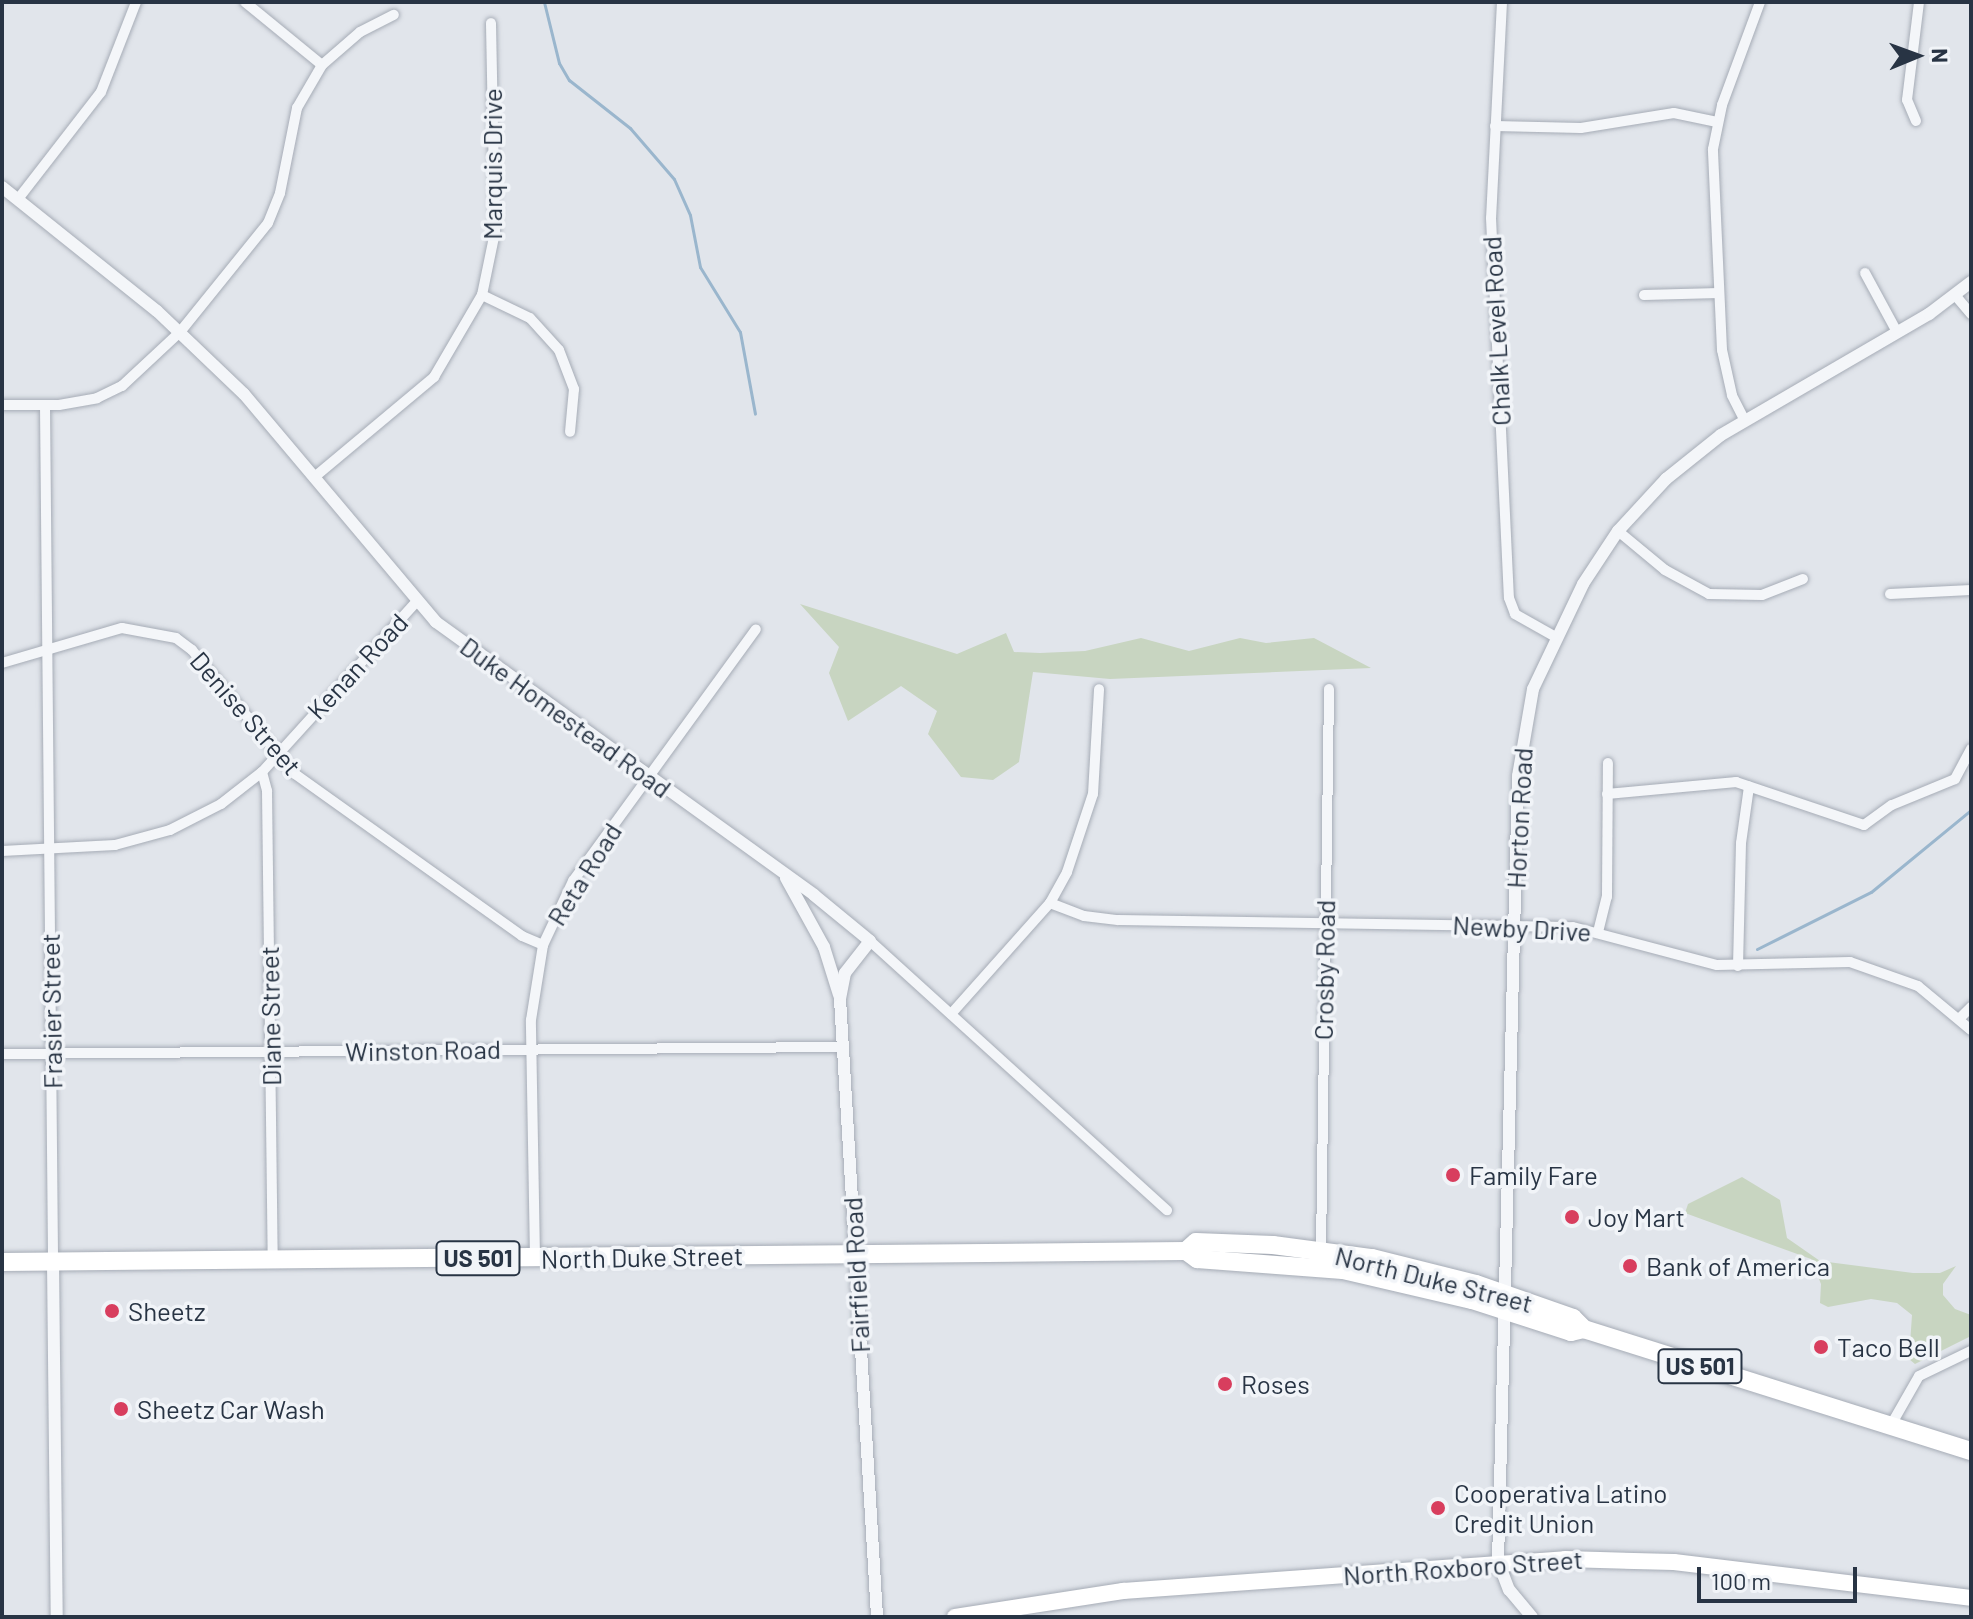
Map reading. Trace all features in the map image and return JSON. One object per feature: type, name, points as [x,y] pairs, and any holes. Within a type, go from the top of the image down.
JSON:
[{"type":"highway","name":"North Duke Street","points":[[1186,1251],[1196,1242],[1209,1241],[1321,1250],[1372,1258],[1508,1302]]},
{"type":"highway","name":"North Duke Street","points":[[2,1262],[1186,1251],[1197,1259],[1343,1270],[1573,1318],[1584,1329],[1971,1451]]},
{"type":"main road","name":"North Roxboro Street","points":[[955,1617],[1123,1591],[1498,1562],[1674,1562],[1971,1598]]},
{"type":"street","points":[[18,199],[101,92],[136,2]]},
{"type":"street","points":[[245,2],[322,65]]},
{"type":"street","name":"Chalk Level Road","points":[[1502,2],[1491,218],[1509,598],[1515,614],[1554,636]]},
{"type":"street","points":[[1745,421],[1727,379],[1719,293],[1713,149],[1717,122],[1760,2]]},
{"type":"street","points":[[1916,121],[1907,100],[1919,2]]},
{"type":"street","points":[[2,405],[45,406],[90,401],[113,391],[180,332],[268,223],[280,193],[297,108],[322,65],[360,32],[394,15]]},
{"type":"street","name":"Marquis Drive","points":[[317,475],[434,377],[482,295],[495,232],[491,23]]},
{"type":"street","points":[[1495,126],[1581,128],[1674,113],[1717,122]]},
{"type":"street","name":"Duke Homestead Road","points":[[2,187],[180,332],[317,475],[416,602],[500,671],[783,872],[870,941],[1167,1210]]},
{"type":"street","points":[[1865,273],[1897,332]]},
{"type":"street","name":"Horton Road","points":[[1498,1562],[1508,1302],[1514,925],[1521,744],[1533,689],[1554,636],[1618,531],[1666,479],[1745,421],[1897,332],[1971,282]]},
{"type":"street","points":[[1644,295],[1719,293]]},
{"type":"street","points":[[482,295],[530,318],[559,350],[574,389],[570,432]]},
{"type":"street","points":[[1955,295],[1971,314]]},
{"type":"street","name":"Frasier Street","points":[[45,406],[57,1617]]},
{"type":"street","points":[[1618,531],[1665,570],[1709,594],[1762,595],[1803,579]]},
{"type":"street","points":[[1890,594],[1971,590]]},
{"type":"street","name":"Kenan Road","points":[[2,851],[115,845],[170,830],[221,804],[262,772],[416,602]]},
{"type":"street","name":"Denise Street","points":[[2,663],[122,628],[167,634],[192,650],[276,756],[509,927],[543,945]]},
{"type":"street","name":"Reta Road","points":[[535,1258],[532,1049],[543,945],[573,881],[756,629]]},
{"type":"street","points":[[951,1014],[1050,903],[1081,839],[1093,794],[1099,689]]},
{"type":"street","name":"Crosby Road","points":[[1321,1250],[1329,689]]},
{"type":"street","points":[[1607,794],[1729,782],[1864,825],[1892,805],[1955,779],[1971,749]]},
{"type":"street","points":[[1598,932],[1607,897],[1608,763]]},
{"type":"street","name":"Diane Street","points":[[262,772],[267,791],[273,1260]]},
{"type":"street","points":[[1738,966],[1741,843],[1749,787]]},
{"type":"street","points":[[783,872],[824,947],[840,999]]},
{"type":"street","name":"Newby Drive","points":[[1050,903],[1103,919],[1514,925],[1598,932],[1691,961],[1738,966],[1830,961],[1871,966],[1918,986],[1971,1030]]},
{"type":"street","name":"Fairfield Road","points":[[870,941],[845,973],[840,999],[877,1617]]},
{"type":"street","points":[[1960,1018],[1971,1007]]},
{"type":"street","name":"Winston Road","points":[[2,1054],[844,1047]]},
{"type":"street","points":[[1891,1425],[1919,1376],[1971,1351]]},
{"type":"street","points":[[1498,1562],[1509,1590],[1532,1617]]},
{"type":"green space","points":[[800,604],[957,654],[1006,633],[1014,652],[1040,653],[1085,651],[1141,638],[1189,651],[1240,638],[1266,643],[1314,638],[1371,668],[1110,679],[1033,672],[1019,762],[993,780],[961,777],[928,734],[937,711],[901,686],[848,721],[829,673],[839,647]]},
{"type":"green space","points":[[1742,1177],[1780,1200],[1787,1238],[1820,1261],[1913,1273],[1940,1273],[1956,1266],[1943,1284],[1943,1295],[1955,1309],[1971,1315],[1971,1336],[1915,1364],[1909,1359],[1912,1315],[1897,1303],[1871,1299],[1828,1307],[1820,1303],[1821,1284],[1811,1259],[1685,1213],[1688,1204]]},
{"type":"waterway","points":[[544,2],[559,63],[569,80],[630,128],[674,179],[690,215],[700,267],[740,332],[755,414]]},
{"type":"waterway","points":[[1757,949],[1871,892],[1971,810]]},
{"type":"place","name":"Family Fare","points":[[1453,1175]]},
{"type":"place","name":"Joy Mart","points":[[1572,1217]]},
{"type":"place","name":"Bank of America","points":[[1630,1266]]},
{"type":"place","name":"Sheetz","points":[[112,1311]]},
{"type":"place","name":"Taco Bell","points":[[1821,1347]]},
{"type":"place","name":"Roses","points":[[1225,1384]]},
{"type":"place","name":"Sheetz Car Wash","points":[[121,1409]]},
{"type":"place","name":"Cooperativa Latino Credit Union","points":[[1438,1508]]}]
